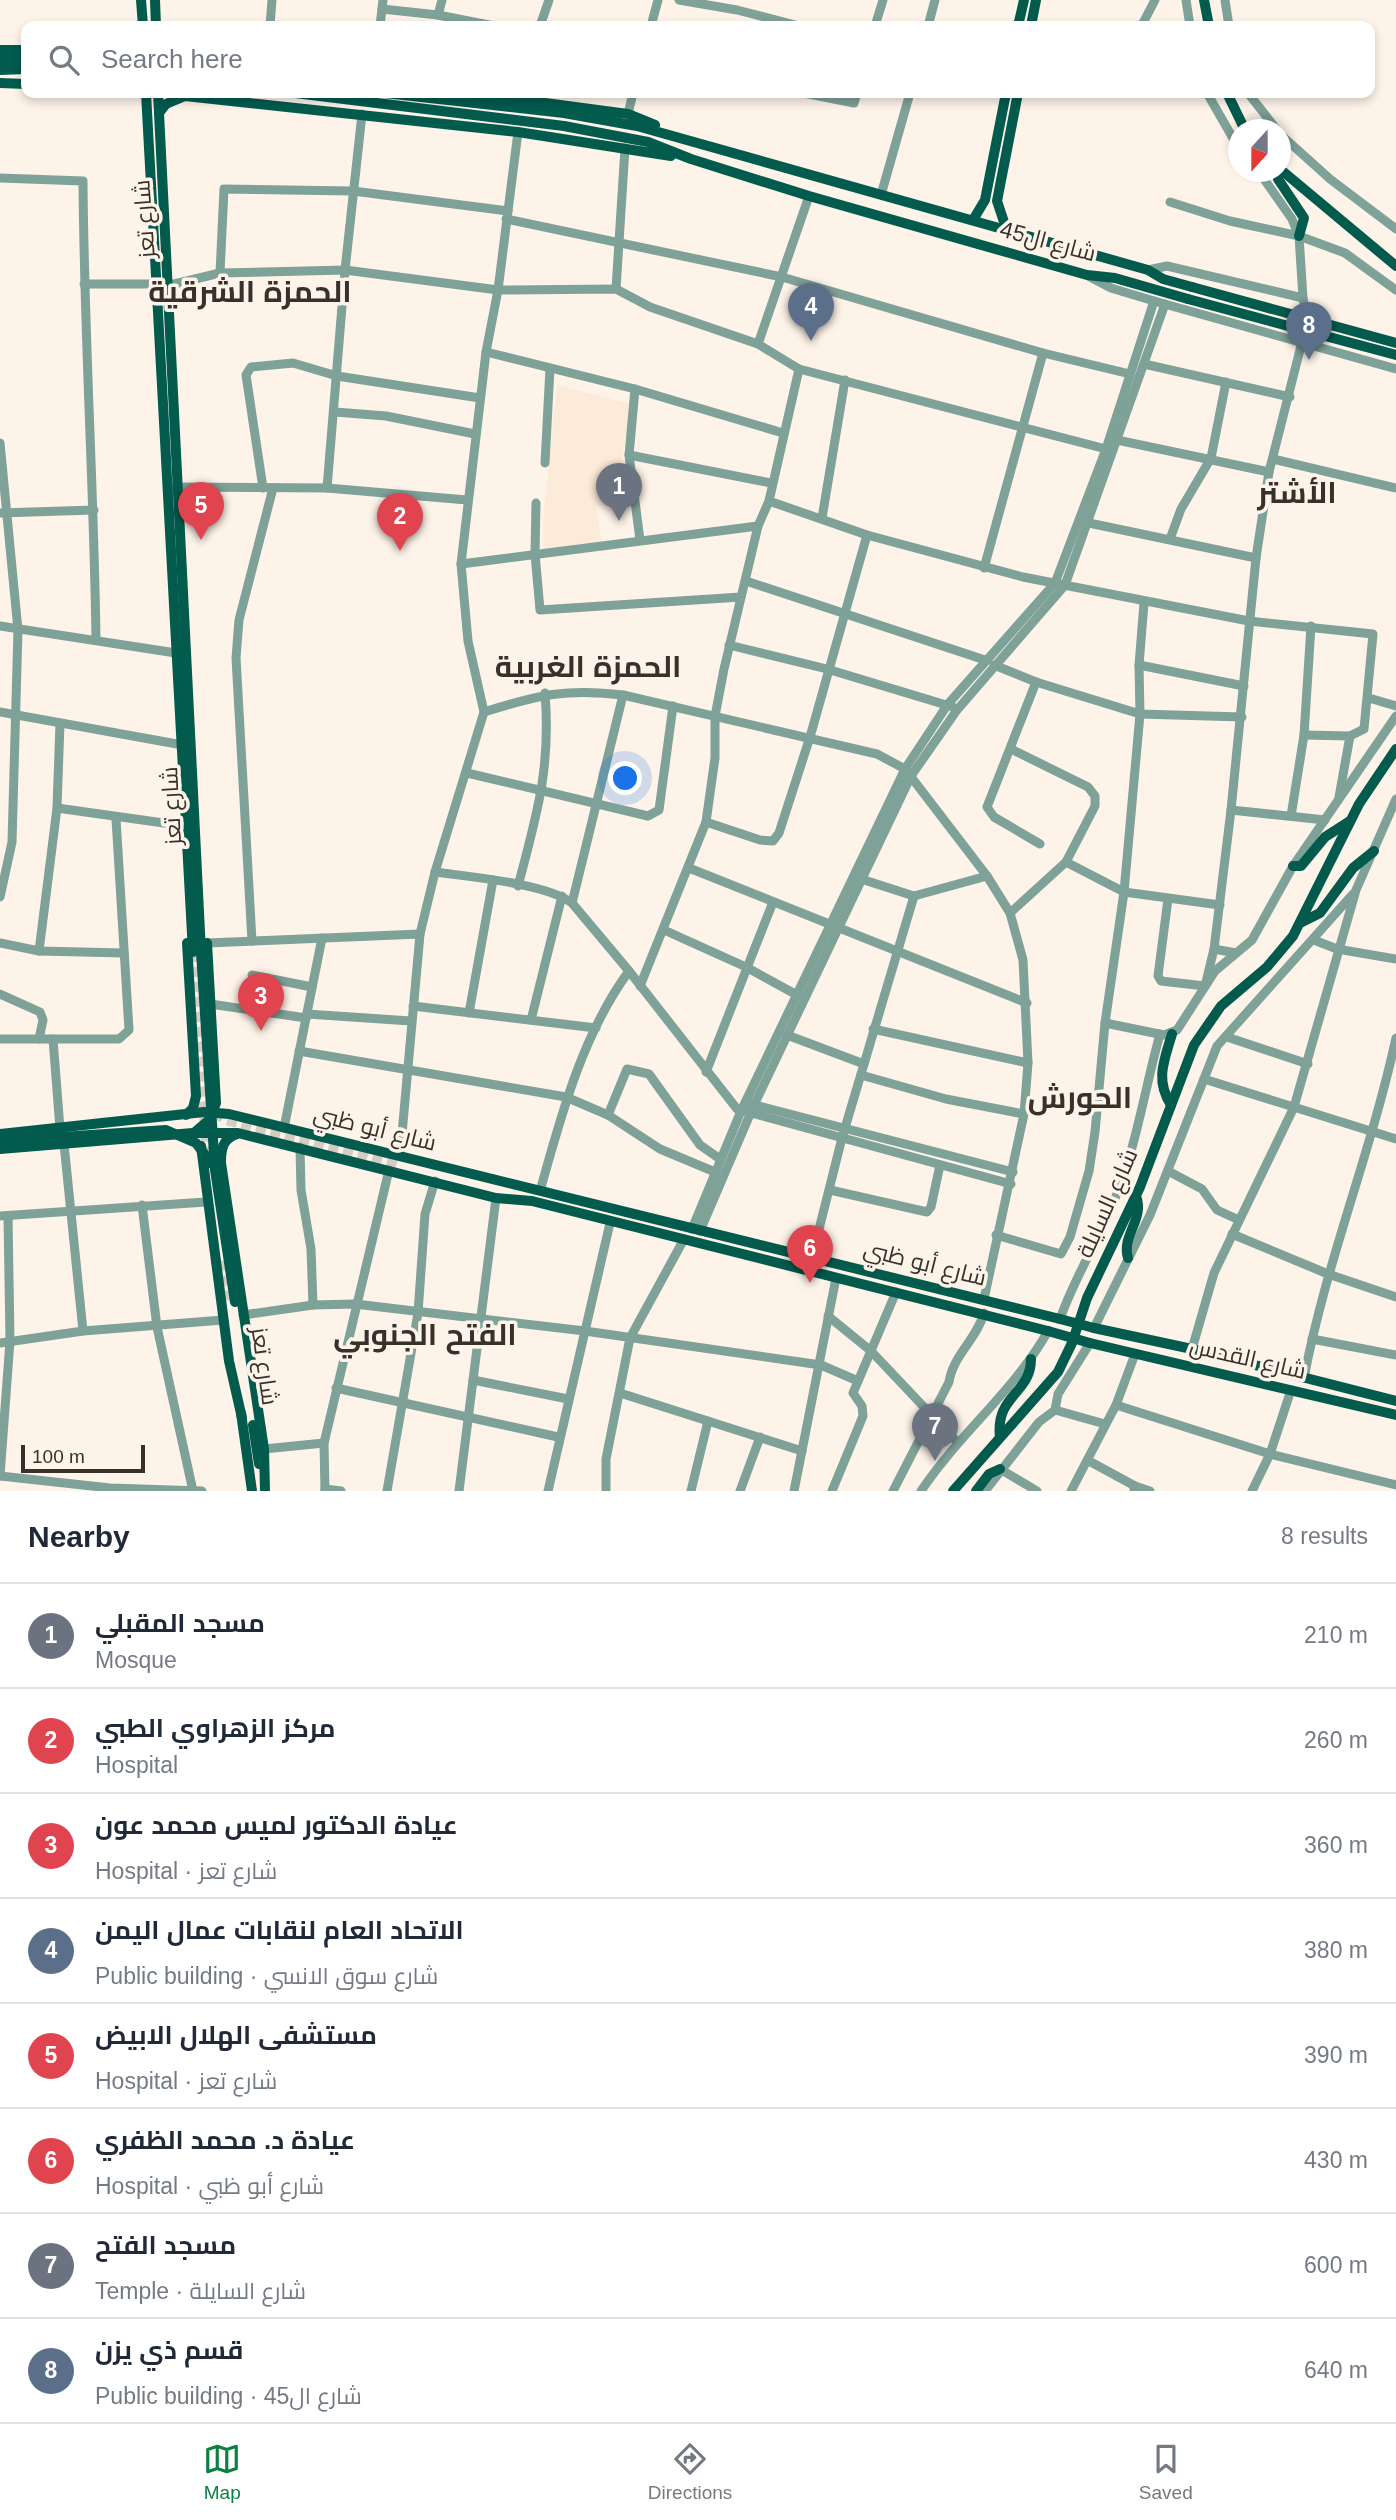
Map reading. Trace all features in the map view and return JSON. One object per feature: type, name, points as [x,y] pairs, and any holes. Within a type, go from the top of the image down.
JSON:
[{"type":"main road","points":[[141,0],[143,21]]},
{"type":"main road","points":[[155,0],[156,21]]},
{"type":"main road","points":[[1019,21],[1024,0]]},
{"type":"main road","points":[[1032,21],[1036,0]]},
{"type":"main road","points":[[1204,0],[1208,21]]},
{"type":"main road","points":[[0,50],[21,50]]},
{"type":"main road","points":[[0,61],[21,60]]},
{"type":"main road","points":[[0,70],[21,69]]},
{"type":"main road","points":[[0,83],[21,84]]},
{"type":"main road","name":"شارع تعز","points":[[146,98],[176,653],[184,746]]},
{"type":"main road","name":"شارع تعز","points":[[158,98],[179,487],[186,785],[219,1174],[242,1418],[252,1491]]},
{"type":"main road","name":"شارع ال45","points":[[158,114],[166,104],[176,98]]},
{"type":"main road","name":"شارع ال45","points":[[219,98],[518,132],[691,159]]},
{"type":"main road","name":"شارع ال45","points":[[336,98],[564,126],[648,142],[691,159],[809,196],[1087,275],[1115,278],[1396,355]]},
{"type":"main road","name":"شارع ال45","points":[[430,98],[564,113],[696,142],[1006,228],[1148,270],[1163,279],[1396,343]]},
{"type":"main road","name":"شارع ال45","points":[[537,98],[628,114],[696,142]]},
{"type":"main road","points":[[973,220],[985,200],[1005,98]]},
{"type":"main road","points":[[1006,228],[997,201],[1017,98]]},
{"type":"main road","points":[[1229,98],[1240,119]]},
{"type":"main road","points":[[1291,179],[1396,265]]},
{"type":"main road","points":[[1280,182],[1304,218],[1299,236]]},
{"type":"main road","points":[[985,200],[993,204],[997,201]]},
{"type":"main road","name":"شارع السايلة","points":[[953,1491],[1058,1372],[1072,1343],[1087,1298],[1136,1196],[1188,1056],[1206,1024],[1230,998],[1282,952],[1302,922],[1350,821],[1396,749]]},
{"type":"main road","points":[[186,785],[178,825],[196,1096],[193,1108],[186,1115]]},
{"type":"main road","points":[[1293,866],[1304,864],[1325,837],[1350,821]]},
{"type":"main road","points":[[1302,922],[1320,912],[1353,868],[1374,851]]},
{"type":"main road","points":[[200,949],[210,1004],[216,1096],[214,1112],[199,1133],[201,1158],[223,1320],[242,1418]]},
{"type":"main road","points":[[1171,1105],[1161,1088],[1160,1075],[1172,1034]]},
{"type":"main road","points":[[194,1049],[197,1055],[206,1058],[213,1048]]},
{"type":"main road","points":[[199,1133],[214,1121],[234,1116],[216,1096]]},
{"type":"main road","name":"شارع أبو ظبي","points":[[0,1134],[214,1112],[278,1126],[396,1164],[435,1181],[496,1198],[531,1201],[683,1241],[984,1312],[1090,1343]]},
{"type":"main road","points":[[126,1123],[133,1125],[135,1131],[128,1139]]},
{"type":"main road","points":[[270,1140],[265,1132],[278,1126]]},
{"type":"main road","points":[[0,1141],[166,1130],[196,1143],[219,1174]]},
{"type":"main road","name":"شارع أبو ظبي","points":[[64,1144],[199,1133],[238,1133],[540,1191],[1396,1401]]},
{"type":"main road","points":[[238,1133],[226,1139],[222,1146],[219,1174],[264,1449],[264,1491]]},
{"type":"main road","points":[[172,1135],[190,1143],[201,1158]]},
{"type":"main road","points":[[0,1149],[64,1144]]},
{"type":"main road","points":[[396,1164],[531,1201]]},
{"type":"main road","points":[[203,1180],[206,1173],[214,1169],[219,1174]]},
{"type":"main road","points":[[1128,1258],[1126,1244],[1139,1209],[1136,1196]]},
{"type":"main road","points":[[984,1299],[984,1312]]},
{"type":"main road","name":"شارع تعز","points":[[231,1302],[264,1491]]},
{"type":"main road","name":"شارع القدس","points":[[1090,1343],[1396,1415]]},
{"type":"main road","points":[[999,1437],[1000,1413],[1020,1388],[1031,1359]]},
{"type":"main road","points":[[976,1491],[989,1474],[1000,1469]]},
{"type":"street","points":[[270,21],[272,0]]},
{"type":"street","points":[[439,15],[442,0]]},
{"type":"street","points":[[542,21],[549,0]]},
{"type":"street","points":[[652,21],[658,0]]},
{"type":"street","points":[[679,0],[780,21]]},
{"type":"street","points":[[877,21],[883,0]]},
{"type":"street","points":[[929,21],[935,0]]},
{"type":"street","points":[[1144,21],[1154,0]]},
{"type":"street","points":[[1186,0],[1190,21]]},
{"type":"street","points":[[1224,0],[1228,21]]},
{"type":"street","points":[[382,4],[469,21]]},
{"type":"street","points":[[628,114],[632,98]]},
{"type":"street","points":[[829,98],[854,103],[856,98]]},
{"type":"street","points":[[881,195],[909,98]]},
{"type":"street","points":[[1210,98],[1228,130]]},
{"type":"street","points":[[1252,98],[1268,119]]},
{"type":"street","points":[[327,488],[345,270],[362,114]]},
{"type":"street","points":[[341,1491],[325,1490],[324,1443],[355,1304],[396,1164],[419,934],[484,712],[468,641],[461,564],[475,434],[498,290],[518,132]]},
{"type":"street","points":[[1291,144],[1330,179],[1396,229]]},
{"type":"street","points":[[616,289],[625,148]]},
{"type":"street","points":[[0,178],[83,181],[96,640]]},
{"type":"street","points":[[1205,986],[1214,949],[1220,905],[1242,717],[1256,558],[1269,472],[1304,344],[1307,322],[1299,236],[1292,219],[1266,182]]},
{"type":"street","points":[[220,273],[225,189],[353,191],[507,215],[782,277],[1043,353],[1129,374]]},
{"type":"street","points":[[758,344],[809,196]]},
{"type":"street","points":[[1170,202],[1230,221],[1299,236],[1345,253],[1396,290]]},
{"type":"street","points":[[1148,270],[1167,266],[1303,298]]},
{"type":"street","points":[[170,285],[220,273],[345,270],[498,290],[616,289],[650,307],[758,344],[799,369],[1024,425],[1106,449]]},
{"type":"street","points":[[1087,275],[1111,288],[1396,369]]},
{"type":"street","points":[[84,284],[156,284]]},
{"type":"street","points":[[1060,584],[1154,301]]},
{"type":"street","points":[[696,1230],[720,1159],[787,1035],[908,773],[953,707],[1060,584],[1088,523],[1166,304]]},
{"type":"street","points":[[486,352],[635,389],[783,433]]},
{"type":"street","points":[[984,568],[1043,353]]},
{"type":"street","points":[[252,941],[236,658],[239,620],[268,488],[247,370],[292,363],[337,376],[480,398]]},
{"type":"street","points":[[1144,364],[1290,397]]},
{"type":"street","points":[[545,463],[550,368]]},
{"type":"street","points":[[640,986],[706,822],[715,758],[715,716],[729,645],[758,526],[769,501],[799,369]]},
{"type":"street","points":[[822,519],[845,380]]},
{"type":"street","points":[[1170,539],[1181,509],[1211,458],[1226,382]]},
{"type":"street","points":[[635,389],[629,455],[640,540]]},
{"type":"street","points":[[335,412],[386,416],[475,434]]},
{"type":"street","points":[[1117,440],[1269,472]]},
{"type":"street","points":[[0,443],[4,512],[18,630],[11,854],[0,897]]},
{"type":"street","points":[[629,455],[771,483]]},
{"type":"street","points":[[1273,459],[1396,488]]},
{"type":"street","points":[[167,487],[327,488],[467,500]]},
{"type":"street","points":[[769,501],[867,535],[984,568],[1144,603],[1249,621],[1373,634],[1364,729],[1350,736],[1304,735]]},
{"type":"street","points":[[536,503],[535,554],[540,610],[741,597]]},
{"type":"street","points":[[4,512],[94,510]]},
{"type":"street","points":[[1088,523],[1256,558]]},
{"type":"street","points":[[461,564],[758,526]]},
{"type":"street","points":[[706,822],[760,840],[773,841],[779,833],[810,737],[827,669],[867,535]]},
{"type":"street","points":[[746,580],[990,662],[1036,682],[1140,714],[1242,717]]},
{"type":"street","points":[[996,1235],[1061,1254],[1070,1237],[1089,1171],[1105,1023],[1124,892],[1140,714],[1139,665],[1144,603]]},
{"type":"street","points":[[0,626],[176,653]]},
{"type":"street","points":[[1291,816],[1304,735],[1311,626]]},
{"type":"street","points":[[729,645],[827,669],[953,707]]},
{"type":"street","points":[[1139,665],[1244,686]]},
{"type":"street","points":[[1036,682],[988,807],[989,813],[1040,844]]},
{"type":"street","points":[[484,712],[545,693],[588,691],[623,695],[877,754],[908,773],[987,876],[1010,913],[1023,960],[1028,1063],[1024,1114],[984,1299]]},
{"type":"street","points":[[518,886],[543,790],[548,739],[545,693]]},
{"type":"street","points":[[572,903],[623,695]]},
{"type":"street","points":[[1369,698],[1396,706]]},
{"type":"street","points":[[467,773],[595,801],[648,816],[659,810],[673,706]]},
{"type":"street","points":[[0,712],[184,746]]},
{"type":"street","points":[[1105,1023],[1172,1034],[1219,966],[1255,936],[1293,866],[1396,716]]},
{"type":"street","points":[[39,951],[57,808],[60,723]]},
{"type":"street","points":[[1339,800],[1350,736]]},
{"type":"street","points":[[1010,913],[1066,862],[1095,806],[1095,796],[1088,787],[1011,749]]},
{"type":"street","points":[[696,1230],[797,995],[861,879],[908,773]]},
{"type":"street","points":[[1192,1349],[1214,1273],[1294,1107],[1356,890],[1396,799]]},
{"type":"street","points":[[57,808],[116,819],[178,825]]},
{"type":"street","points":[[1231,810],[1325,820]]},
{"type":"street","points":[[0,1039],[119,1039],[126,1036],[129,1030],[116,819]]},
{"type":"street","points":[[1066,862],[1124,892],[1220,905]]},
{"type":"street","points":[[689,868],[1027,1003]]},
{"type":"street","points":[[435,872],[493,880],[562,896],[572,903],[629,971],[729,1102],[844,1134],[1013,1172]]},
{"type":"street","points":[[861,879],[914,896],[987,876]]},
{"type":"street","points":[[468,1013],[493,880]]},
{"type":"street","points":[[1094,1328],[1168,1171],[1212,1055],[1356,890]]},
{"type":"street","points":[[531,1020],[562,896]]},
{"type":"street","points":[[812,1257],[873,1030],[914,896]]},
{"type":"street","points":[[1168,899],[1158,976],[1161,981],[1205,986]]},
{"type":"street","points":[[706,1072],[773,902]]},
{"type":"street","points":[[664,930],[746,967],[797,995]]},
{"type":"street","points":[[200,949],[252,941],[419,934]]},
{"type":"street","points":[[278,1126],[299,1051],[322,938]]},
{"type":"street","points":[[1314,940],[1337,949],[1396,959]]},
{"type":"street","points":[[0,943],[39,951],[124,953]]},
{"type":"street","points":[[1214,949],[1237,953]]},
{"type":"street","points":[[540,1191],[566,1097],[596,1028],[629,971]]},
{"type":"street","points":[[251,975],[312,987]]},
{"type":"street","points":[[0,993],[40,1012],[43,1020],[39,1039]]},
{"type":"street","points":[[210,1004],[307,1016],[411,1021]]},
{"type":"street","points":[[413,1006],[596,1028]]},
{"type":"street","points":[[873,1030],[1028,1063]]},
{"type":"street","points":[[1060,1319],[1076,1277],[1122,1179],[1144,1108],[1160,1034]]},
{"type":"street","points":[[787,1035],[864,1063]]},
{"type":"street","points":[[1227,1037],[1308,1064]]},
{"type":"street","points":[[1304,1378],[1328,1274],[1391,1082],[1396,1038]]},
{"type":"street","points":[[53,1039],[60,1129]]},
{"type":"street","points":[[299,1051],[566,1097],[608,1115],[660,1149],[715,1172]]},
{"type":"street","points":[[608,1115],[627,1069],[649,1074],[700,1145],[720,1159]]},
{"type":"street","points":[[861,1075],[946,1099],[1024,1114]]},
{"type":"street","points":[[1203,1079],[1396,1139]]},
{"type":"street","points":[[844,1134],[940,1165],[1011,1184]]},
{"type":"street","points":[[64,1144],[83,1331]]},
{"type":"street","points":[[300,1147],[301,1190],[311,1248],[313,1305]]},
{"type":"street","points":[[830,1190],[927,1212],[931,1207],[940,1165]]},
{"type":"street","points":[[1168,1171],[1202,1189],[1217,1210],[1239,1220]]},
{"type":"street","points":[[387,1491],[418,1313],[425,1214],[435,1181]]},
{"type":"street","points":[[459,1491],[496,1198]]},
{"type":"street","points":[[202,1491],[110,1489],[0,1476],[5,1342],[4,1216],[206,1202]]},
{"type":"street","points":[[142,1205],[157,1328],[193,1491]]},
{"type":"street","points":[[548,1491],[558,1437],[610,1223]]},
{"type":"street","points":[[1232,1234],[1328,1274],[1396,1297]]},
{"type":"street","points":[[606,1491],[606,1459],[630,1338],[683,1241]]},
{"type":"street","points":[[794,1491],[821,1365],[835,1278]]},
{"type":"street","points":[[832,1491],[863,1416],[862,1406],[853,1397],[858,1381],[896,1292]]},
{"type":"street","points":[[243,1315],[313,1305],[355,1304],[585,1331],[821,1365],[858,1381]]},
{"type":"street","points":[[893,1491],[949,1382],[951,1366],[971,1342],[984,1312]]},
{"type":"street","points":[[828,1316],[871,1351],[957,1442]]},
{"type":"street","points":[[5,1342],[83,1331],[157,1328],[223,1320]]},
{"type":"street","points":[[921,1491],[957,1442],[1031,1359],[1048,1331]]},
{"type":"street","points":[[1312,1339],[1396,1356]]},
{"type":"street","points":[[985,1491],[1039,1422],[1055,1410],[1058,1394],[1090,1343]]},
{"type":"street","points":[[1071,1491],[1116,1405],[1135,1354]]},
{"type":"street","points":[[473,1380],[568,1399]]},
{"type":"street","points":[[336,1388],[558,1437]]},
{"type":"street","points":[[1252,1491],[1270,1454],[1292,1390]]},
{"type":"street","points":[[620,1393],[802,1451]]},
{"type":"street","points":[[1116,1405],[1270,1454],[1396,1485]]},
{"type":"street","points":[[1055,1410],[1105,1424]]},
{"type":"street","points":[[691,1491],[708,1421]]},
{"type":"street","points":[[740,1491],[760,1437]]},
{"type":"street","points":[[264,1449],[324,1443]]},
{"type":"street","points":[[1089,1461],[1135,1488],[1150,1491]]},
{"type":"street","points":[[1000,1469],[1037,1491]]},
{"type":"shaded area","points":[[557,385],[631,404],[622,459],[628,504],[596,506],[602,544],[544,552],[543,520]]},
{"type":"tunnel","points":[[193,952],[207,1159]]},
{"type":"tunnel","points":[[214,1113],[226,1120],[399,1165]]},
{"type":"tunnel","points":[[221,1261],[227,1303]]},
{"type":"place","name":"الاتحاد العام لنقابات عمال اليمن","points":[[811,341]]},
{"type":"place","name":"قسم ذي يزن","points":[[1309,360]]},
{"type":"place","name":"مسجد المقبلي","points":[[619,521]]},
{"type":"place","name":"مستشفى الهلال الابيض","points":[[201,540]]},
{"type":"place","name":"مركز الزهراوي الطبي","points":[[400,551]]},
{"type":"place","name":"عيادة الدكتور لميس محمد عون","points":[[261,1031]]},
{"type":"place","name":"عيادة د. محمد الظفري","points":[[810,1283]]},
{"type":"place","name":"مسجد الفتح","points":[[935,1461]]},
{"type":"district","name":"الحمزة الشرقية","points":[[250,291]]},
{"type":"district","name":"الأشتر","points":[[1297,492]]},
{"type":"district","name":"الحمزة الغربية","points":[[588,666]]},
{"type":"district","name":"الحورش","points":[[1080,1097]]},
{"type":"district","name":"الفتح الجنوبي","points":[[425,1334]]}]
